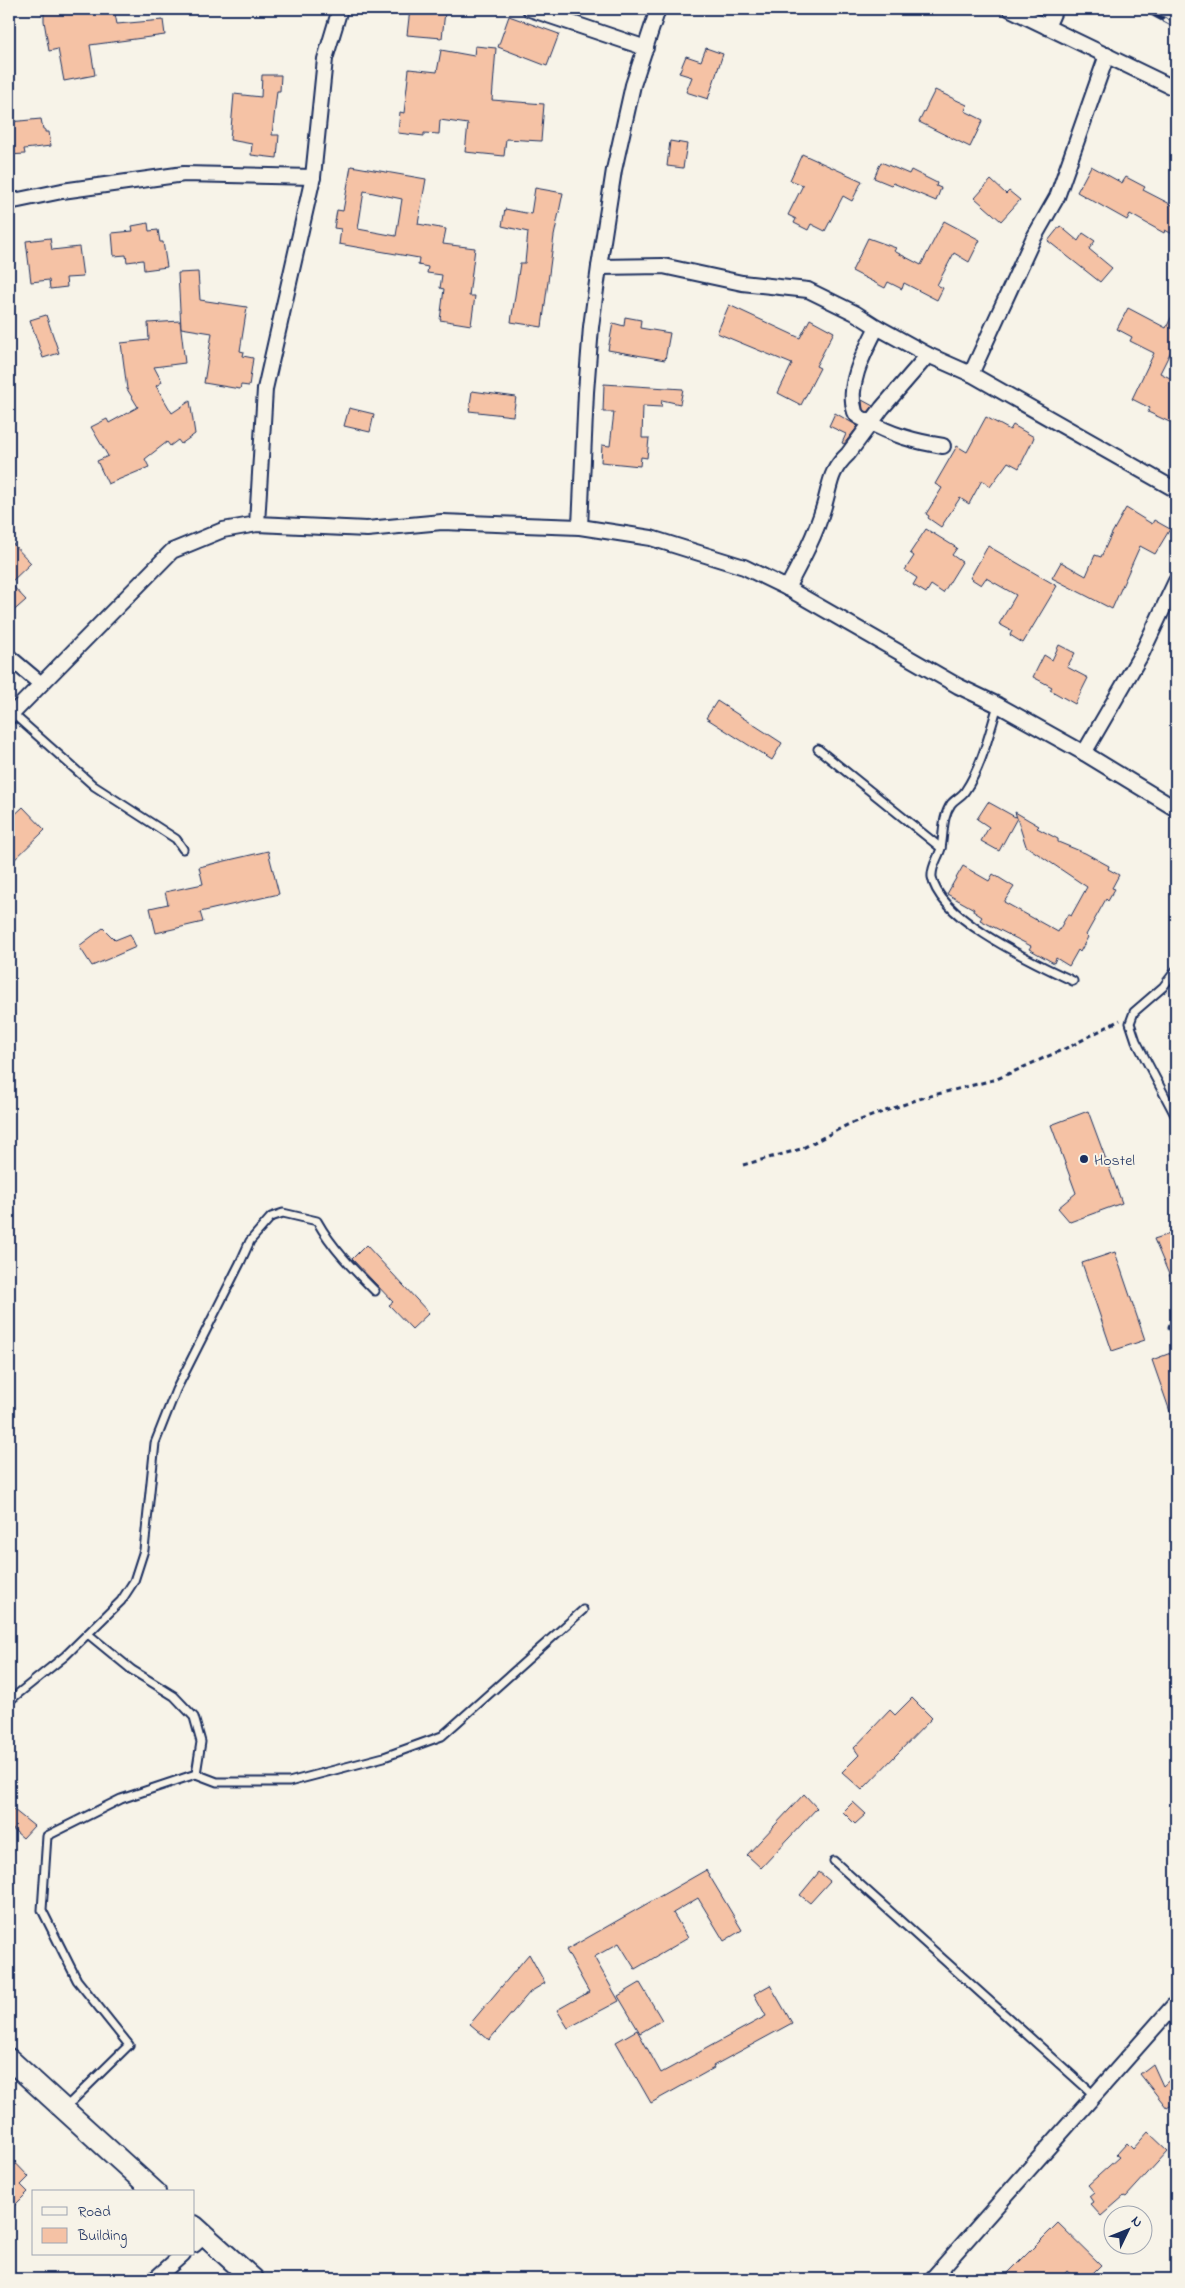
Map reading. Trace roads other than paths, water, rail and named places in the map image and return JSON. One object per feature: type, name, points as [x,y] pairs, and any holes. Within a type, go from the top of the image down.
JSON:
[{"type":"main road","points":[[9,2059],[153,2190]]},
{"type":"main road","points":[[197,2236],[253,2279]]},
{"type":"street","points":[[257,524],[265,389],[313,177],[325,59],[340,9]]},
{"type":"street","points":[[530,9],[646,48]]},
{"type":"street","points":[[580,527],[586,392],[591,327],[599,267],[614,170],[633,85],[658,9]]},
{"type":"street","points":[[1010,9],[1176,89]]},
{"type":"street","points":[[1047,26],[1055,9]]},
{"type":"street","points":[[971,374],[1033,239],[1057,197],[1107,55]]},
{"type":"street","points":[[9,202],[62,191],[184,174],[313,177]]},
{"type":"street","points":[[599,267],[663,266],[742,283],[808,290],[855,312],[877,327],[971,374],[1176,490]]},
{"type":"street","points":[[877,327],[862,355],[855,376],[853,400],[855,413],[858,418],[867,421],[870,425],[911,441],[943,446]]},
{"type":"street","points":[[787,588],[824,506],[828,485],[840,462],[909,374],[928,354]]},
{"type":"street","points":[[10,715],[172,551],[223,530],[257,524],[367,529],[442,522],[580,527],[651,538],[744,567],[787,588],[958,686],[998,705],[1176,809]]},
{"type":"street","points":[[1084,754],[1142,653],[1176,581]]},
{"type":"street","points":[[9,657],[41,684]]},
{"type":"street","points":[[932,2279],[1176,2003]]},
{"type":"street","points":[[155,2279],[182,2256]]},
{"type":"lane","points":[[998,705],[977,768],[964,792],[951,803],[945,818],[941,831],[941,848],[932,876],[945,902],[973,926],[1020,954],[1073,981]]},
{"type":"lane","points":[[10,715],[94,786],[176,839],[183,849]]},
{"type":"lane","points":[[818,748],[941,848]]},
{"type":"lane","points":[[1176,970],[1163,987],[1134,1012],[1130,1024],[1136,1041],[1176,1117]]},
{"type":"lane","points":[[9,1701],[65,1656],[88,1634],[121,1601],[134,1581],[144,1550],[155,1443],[176,1390],[250,1241],[260,1227],[271,1217],[282,1213],[317,1221],[326,1237],[344,1260],[375,1291]]},
{"type":"lane","points":[[64,2109],[129,2045],[78,1980],[42,1910],[47,1836],[121,1799],[196,1774],[217,1782],[289,1782],[384,1756],[442,1736],[583,1610]]},
{"type":"lane","points":[[88,1634],[132,1670],[174,1696],[194,1717],[201,1742],[196,1774]]},
{"type":"lane","points":[[834,1861],[1094,2095]]},
{"type":"railway","points":[[1144,9],[1176,26]]},
{"type":"place","name":"Hostel","points":[[1084,1159]]}]
